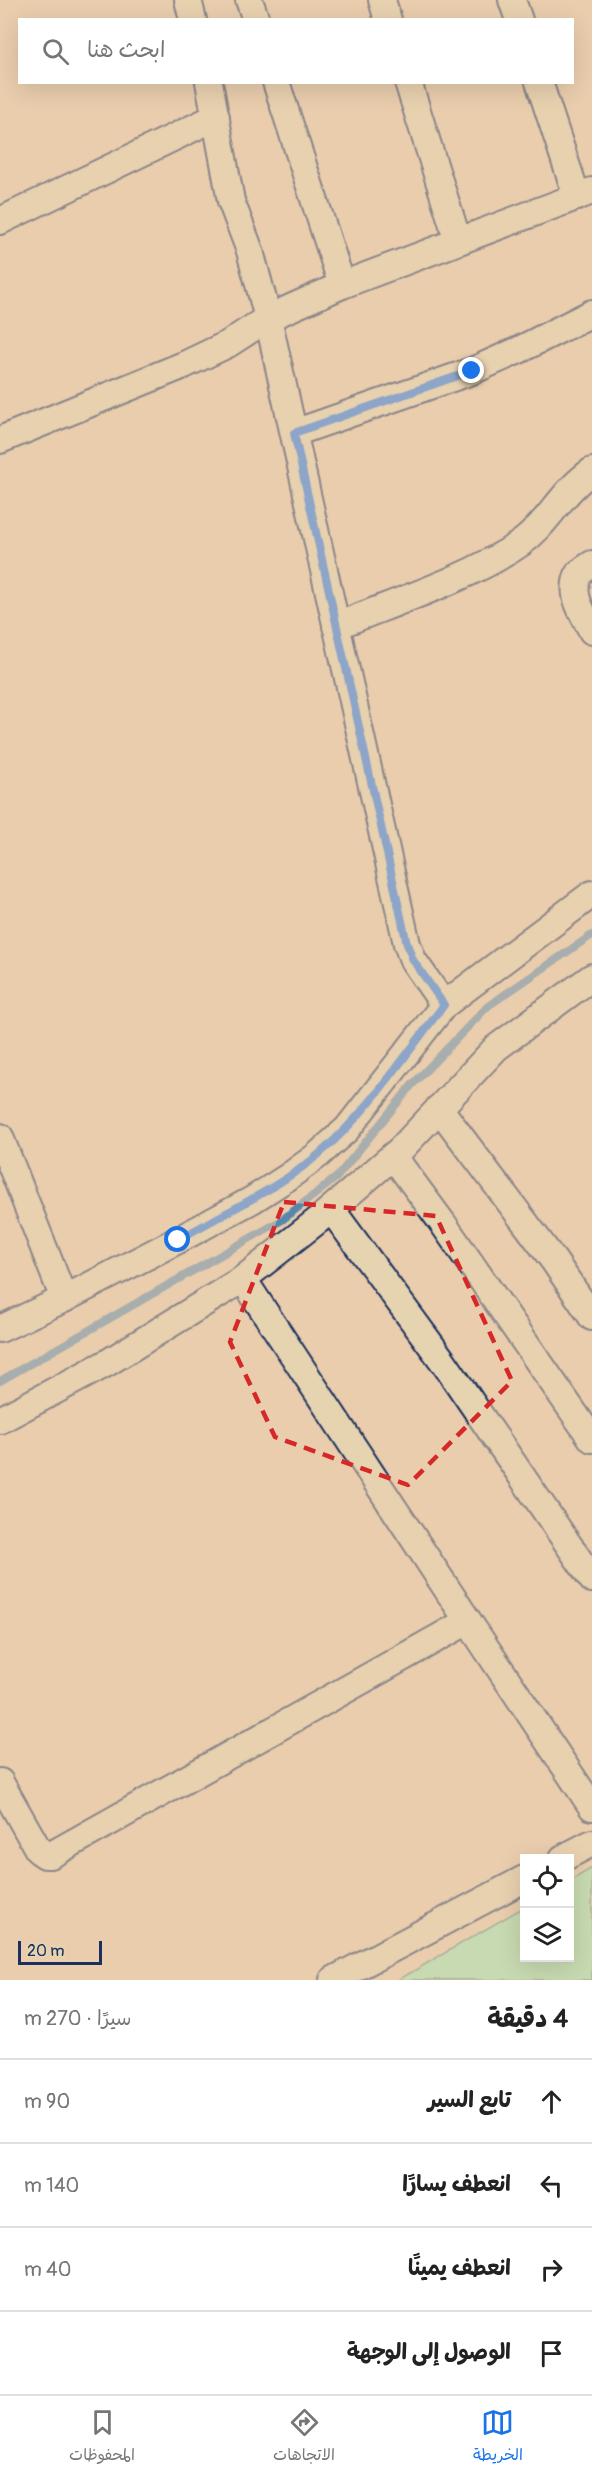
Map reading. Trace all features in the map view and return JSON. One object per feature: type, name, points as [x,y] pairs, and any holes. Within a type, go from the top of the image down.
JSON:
[{"type":"street","points":[[188,0],[192,18]]},
{"type":"street","points":[[249,0],[255,18]]},
{"type":"street","points":[[382,0],[387,18]]},
{"type":"street","points":[[512,0],[518,18]]},
{"type":"street","points":[[209,84],[231,201],[250,251],[268,318],[407,944],[413,960],[444,1005]]},
{"type":"street","points":[[277,84],[342,285]]},
{"type":"street","points":[[409,84],[458,242]]},
{"type":"street","points":[[0,440],[193,361],[228,344],[268,318],[342,285],[585,194],[540,84]]},
{"type":"street","points":[[0,221],[216,117]]},
{"type":"street","points":[[294,433],[472,371],[529,346],[592,313]]},
{"type":"street","points":[[336,626],[497,559],[524,541],[545,520],[559,500],[592,471]]},
{"type":"street","points":[[592,564],[579,573],[574,591],[576,602],[592,631]]},
{"type":"street","points":[[0,1329],[64,1299],[252,1200],[318,1155],[347,1129],[444,1005],[592,894]]},
{"type":"street","points":[[0,1420],[106,1363],[243,1279],[393,1156],[496,1048],[592,976]]},
{"type":"street","points":[[439,1108],[554,1261],[592,1317]]},
{"type":"street","points":[[0,1137],[64,1299]]},
{"type":"street","points":[[393,1156],[444,1225],[592,1439]]},
{"type":"street","points":[[331,1209],[445,1364],[592,1579]]},
{"type":"street","points":[[243,1279],[592,1807]]},
{"type":"street","points":[[0,1782],[39,1851],[45,1855],[51,1855],[468,1621]]},
{"type":"street","points":[[571,1854],[592,1843]]},
{"type":"street","points":[[333,1980],[520,1882]]},
{"type":"highlighted area","points":[[284,1202],[436,1216],[512,1381],[408,1485],[275,1437],[230,1342]]},
{"type":"green space","points":[[592,1868],[592,1980],[398,1980],[520,1909],[520,1962],[574,1962],[574,1879]]},
{"type":"waterway","points":[[0,1381],[282,1220],[337,1177],[412,1085],[488,1006],[592,935]]},
{"type":"route","points":[[178,1240],[252,1200],[288,1178],[318,1155],[347,1129],[444,1005],[413,960],[407,944],[294,433],[472,371]]}]
